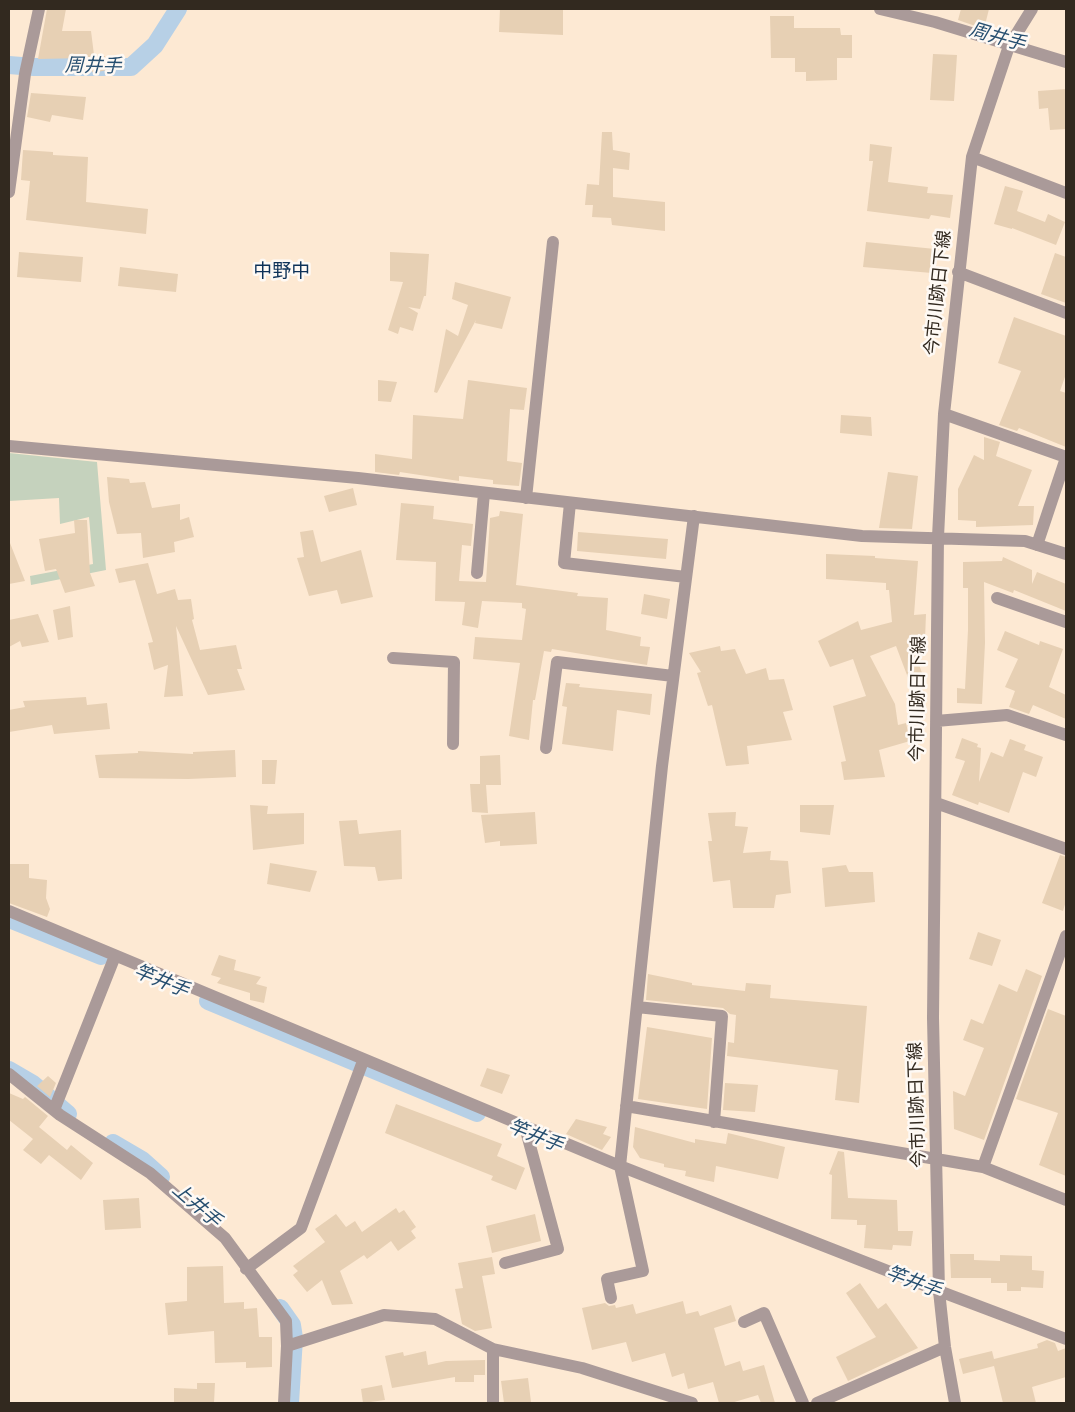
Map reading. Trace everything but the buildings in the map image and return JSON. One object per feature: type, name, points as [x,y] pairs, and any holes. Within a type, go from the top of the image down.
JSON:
[{"type":"street","points":[[9,192],[24,74],[39,9]]},
{"type":"street","points":[[880,9],[935,22],[1066,62]]},
{"type":"street","points":[[935,9],[935,22]]},
{"type":"street","name":"今市川跡日下線","points":[[955,1403],[945,1347],[939,1291],[933,1018],[938,537],[944,414],[972,157],[1009,46],[1032,9]]},
{"type":"street","points":[[972,157],[1066,193]]},
{"type":"street","points":[[526,498],[553,242]]},
{"type":"street","points":[[958,272],[1066,312]]},
{"type":"street","points":[[944,414],[1066,458],[1037,545]]},
{"type":"street","points":[[9,446],[358,478],[862,536],[1025,541],[1066,554]]},
{"type":"street","points":[[476,573],[484,493]]},
{"type":"street","points":[[570,502],[564,563],[686,577]]},
{"type":"street","points":[[611,1298],[607,1279],[643,1271],[620,1166],[673,676],[694,516]]},
{"type":"street","points":[[998,598],[1066,622]]},
{"type":"street","points":[[393,658],[454,662],[454,744]]},
{"type":"street","points":[[546,748],[557,662],[673,676]]},
{"type":"street","points":[[936,721],[1007,714],[1066,735]]},
{"type":"street","points":[[936,803],[1066,849]]},
{"type":"street","points":[[9,912],[363,1061],[620,1166],[1066,1339]]},
{"type":"street","points":[[983,1168],[1066,936]]},
{"type":"street","points":[[54,1110],[115,956]]},
{"type":"street","points":[[637,1006],[722,1016],[714,1122]]},
{"type":"street","points":[[246,1269],[301,1228],[363,1061]]},
{"type":"street","points":[[9,1074],[54,1110],[150,1173],[225,1238],[286,1321],[287,1346],[284,1403]]},
{"type":"street","points":[[626,1106],[983,1168],[1066,1200]]},
{"type":"street","points":[[505,1263],[558,1250],[525,1127]]},
{"type":"street","points":[[744,1322],[764,1312],[802,1403]]},
{"type":"street","points":[[287,1346],[384,1315],[435,1319],[493,1349],[582,1368],[692,1403]]},
{"type":"street","points":[[816,1403],[945,1347]]},
{"type":"street","points":[[493,1349],[493,1403]]},
{"type":"green space","points":[[9,453],[97,462],[106,570],[31,585],[30,576],[93,564],[89,517],[60,524],[59,498],[9,501]]},
{"type":"waterway","name":"周井手","points":[[9,65],[34,67],[131,67],[155,45],[178,9]]},
{"type":"waterway","name":"竿井手","points":[[9,919],[101,956]]},
{"type":"waterway","name":"竿井手","points":[[208,1001],[477,1113]]},
{"type":"waterway","name":"上井手","points":[[9,1070],[33,1084],[68,1114]]},
{"type":"waterway","name":"上井手","points":[[113,1143],[142,1160],[161,1177]]},
{"type":"waterway","name":"上井手","points":[[280,1308],[292,1325],[294,1338],[290,1403]]},
{"type":"district","name":"中野中","points":[[282,272]]}]
